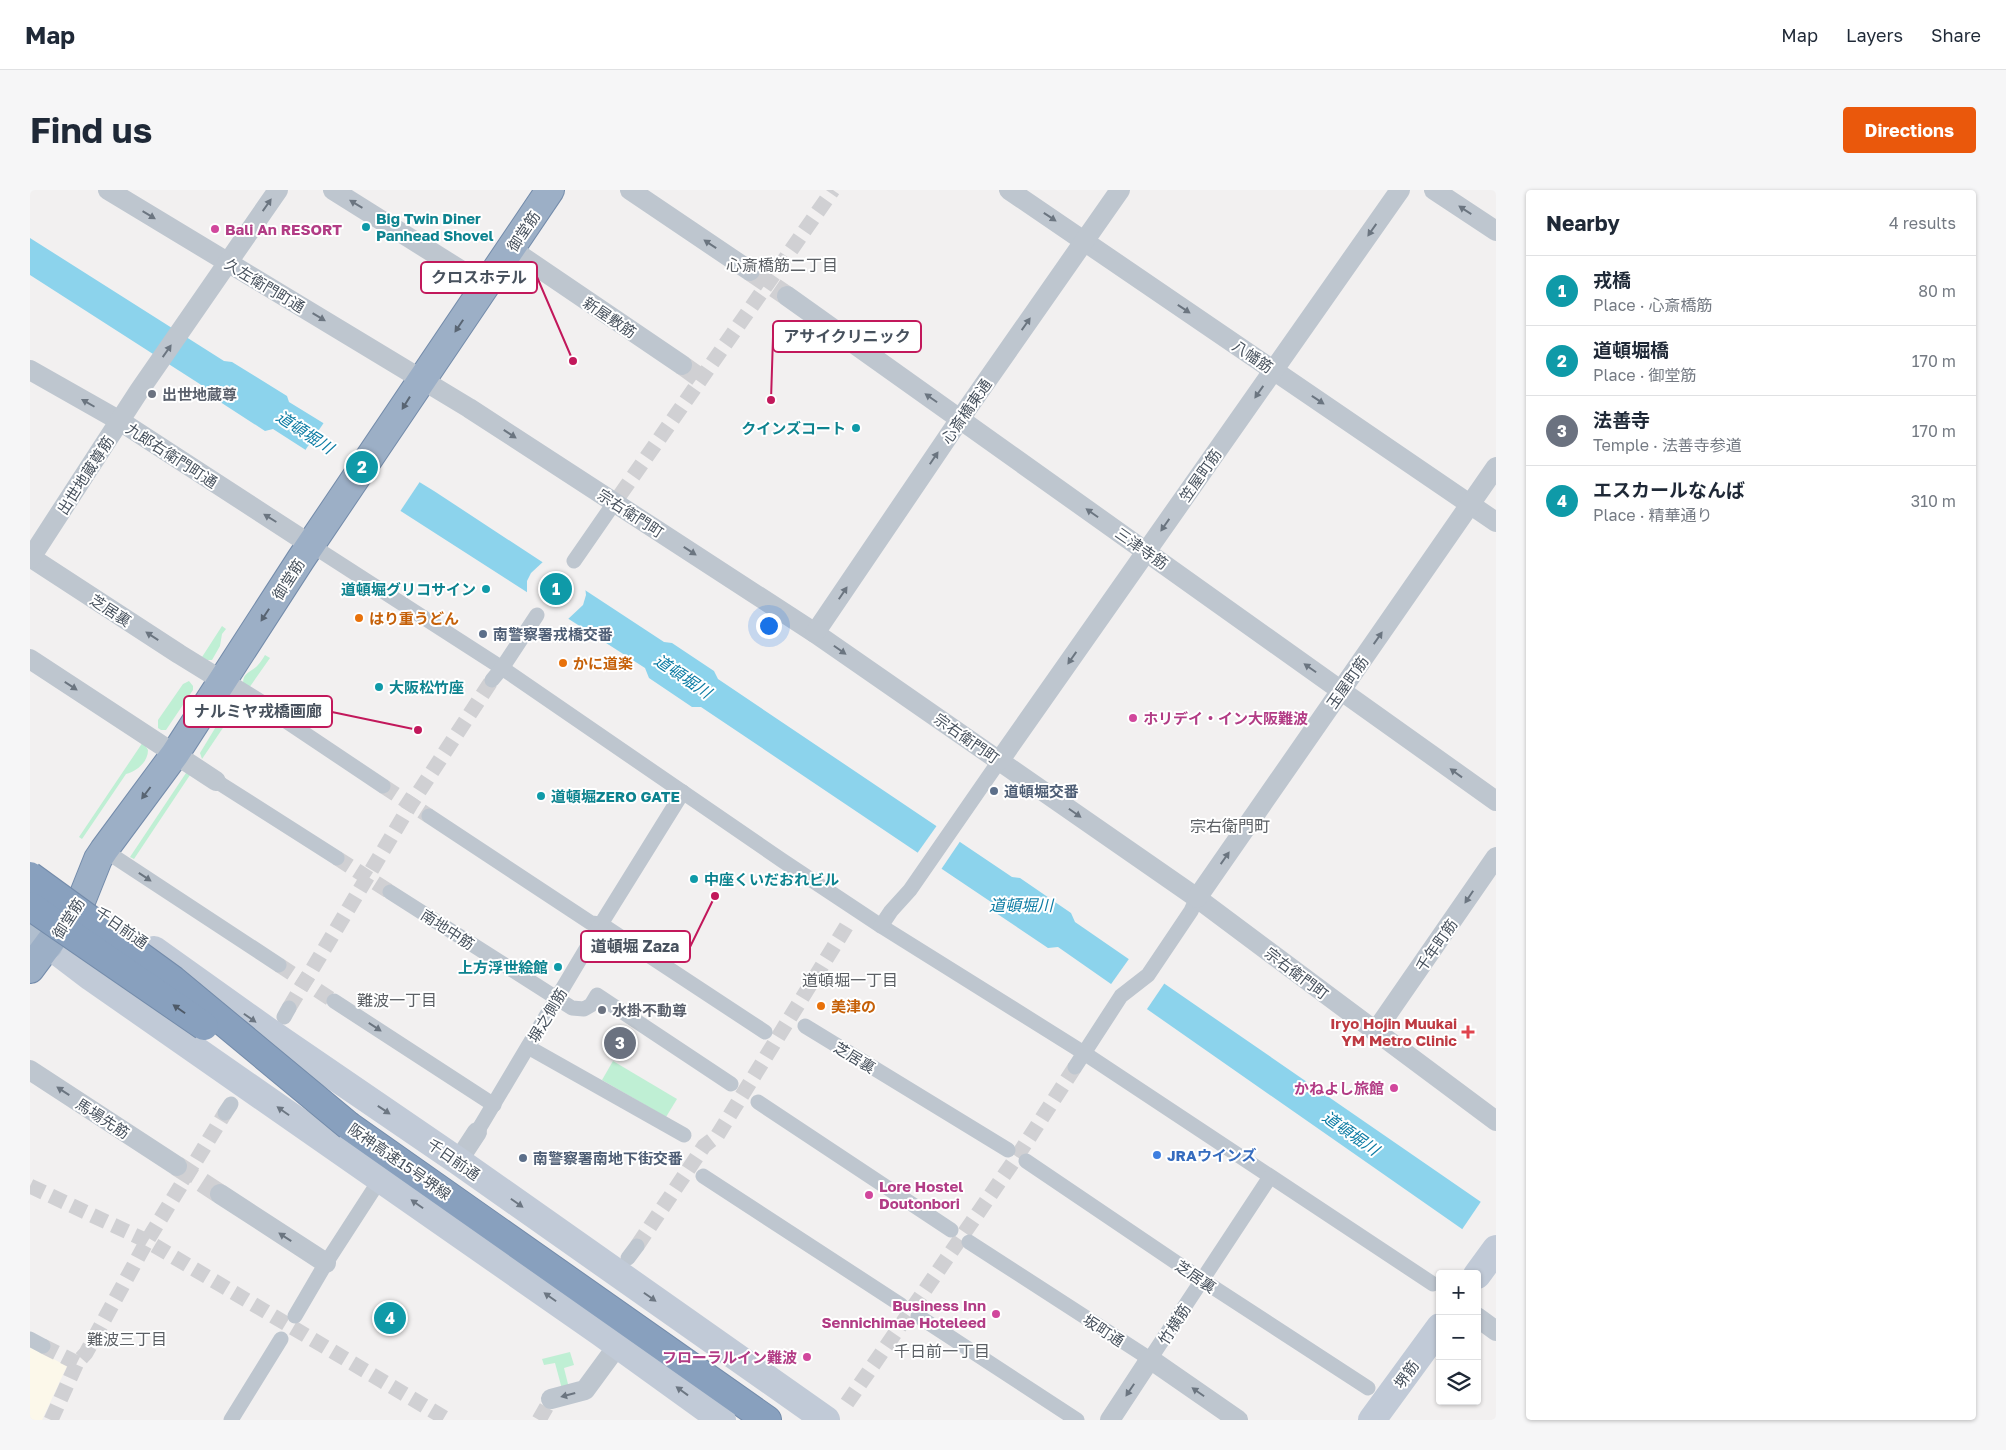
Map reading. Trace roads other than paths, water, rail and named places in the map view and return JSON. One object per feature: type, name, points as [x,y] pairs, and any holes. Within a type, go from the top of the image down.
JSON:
[{"type":"highway","name":"御堂筋","points":[[30,970],[40,939],[82,898],[104,850],[175,754],[311,545],[550,190]]},
{"type":"highway","points":[[30,876],[173,980],[349,1126]]},
{"type":"highway","name":"阪神高速15号堺線","points":[[30,906],[349,1126],[767,1420]]},
{"type":"main road","points":[[30,863],[82,898]]},
{"type":"main road","name":"千日前通","points":[[82,898],[262,1027],[458,1160],[826,1420]]},
{"type":"main road","points":[[40,939],[91,977],[381,1178],[722,1420]]},
{"type":"main road","name":"堺筋","points":[[1372,1420],[1436,1332]]},
{"type":"street","name":"久左衛門町通","points":[[108,190],[422,379]]},
{"type":"street","name":"出世地蔵尊筋","points":[[30,558],[139,391],[278,190]]},
{"type":"street","points":[[333,190],[486,286]]},
{"type":"street","points":[[630,190],[750,272]]},
{"type":"street","name":"八幡筋","points":[[1009,190],[1496,522]]},
{"type":"street","name":"心斎橋東通","points":[[815,633],[960,419],[1120,190]]},
{"type":"street","name":"笠屋町筋","points":[[1000,760],[1400,190]]},
{"type":"street","points":[[1434,190],[1496,231]]},
{"type":"street","name":"新屋敷筋","points":[[511,249],[682,365]]},
{"type":"street","name":"三津寺筋","points":[[787,296],[1496,801]]},
{"type":"street","name":"九郎右衛門町通","points":[[30,370],[120,421],[311,545]]},
{"type":"street","name":"宗右衛門町","points":[[422,379],[815,633],[1000,760],[1197,898],[1496,1121]]},
{"type":"street","name":"玉屋町筋","points":[[1197,898],[1496,467]]},
{"type":"street","points":[[574,562],[610,509]]},
{"type":"street","points":[[311,545],[497,674],[683,792],[853,915],[881,926],[1084,1053],[1434,1284]]},
{"type":"street","name":"芝居裏","points":[[30,558],[268,709]]},
{"type":"street","points":[[497,674],[537,615]]},
{"type":"street","points":[[30,659],[337,858]]},
{"type":"street","points":[[268,709],[383,786]]},
{"type":"street","points":[[881,926],[891,910],[910,890],[1000,760]]},
{"type":"street","name":"塀之側筋","points":[[458,1160],[494,1105],[601,924],[683,792]]},
{"type":"street","points":[[429,816],[591,923],[601,924],[766,1032]]},
{"type":"street","points":[[104,850],[279,965]]},
{"type":"street","name":"千年町筋","points":[[1376,1032],[1496,857]]},
{"type":"street","name":"南地中筋","points":[[390,892],[572,1008],[580,1010],[587,1008],[597,995],[731,1084]]},
{"type":"street","points":[[1075,1067],[1121,996],[1148,975],[1191,911],[1197,898]]},
{"type":"street","points":[[334,1001],[494,1105]]},
{"type":"street","name":"芝居裏","points":[[805,1026],[1008,1150]]},
{"type":"street","points":[[528,1047],[684,1135]]},
{"type":"street","name":"馬場先筋","points":[[30,1070],[177,1166]]},
{"type":"street","points":[[758,1102],[951,1230]]},
{"type":"street","name":"芝居裏","points":[[1026,1161],[1202,1280],[1368,1388]]},
{"type":"street","points":[[703,1176],[901,1305]]},
{"type":"street","name":"竹横筋","points":[[1110,1420],[1270,1177]]},
{"type":"street","points":[[294,1316],[381,1178]]},
{"type":"street","points":[[220,1194],[326,1263]]},
{"type":"street","name":"坂町通","points":[[969,1242],[1150,1359],[1236,1420]]},
{"type":"street","points":[[918,1316],[1077,1420]]},
{"type":"street","points":[[1481,1320],[1496,1331]]},
{"type":"street","points":[[232,1420],[280,1339]]},
{"type":"street","points":[[551,1399],[585,1390],[618,1345]]},
{"type":"water","name":"道頓堀川","points":[[30,238],[224,361],[232,362],[287,396],[289,402],[434,491],[664,642],[672,643],[714,671],[718,679],[1012,877],[1020,878],[1071,913],[1075,922],[1481,1202],[1496,1261],[1462,1229],[1058,947],[1048,948],[996,913],[994,904],[701,707],[692,707],[649,678],[645,668],[273,429],[265,431],[211,396],[206,388],[30,275]]},
{"type":"tunnel","points":[[620,495],[833,190]]},
{"type":"tunnel","points":[[750,271],[787,296]]},
{"type":"tunnel","points":[[682,365],[700,378]]},
{"type":"tunnel","points":[[289,1008],[411,804],[492,680]]},
{"type":"tunnel","points":[[383,786],[429,816]]},
{"type":"tunnel","points":[[337,858],[390,892]]},
{"type":"tunnel","points":[[637,1246],[704,1146],[717,1136],[849,922]]},
{"type":"tunnel","points":[[279,965],[334,1001]]},
{"type":"tunnel","points":[[847,1403],[1018,1155],[1075,1067]]},
{"type":"tunnel","points":[[51,1420],[77,1363],[86,1353],[147,1241],[225,1113]]},
{"type":"tunnel","points":[[177,1166],[220,1194]]},
{"type":"tunnel","points":[[30,1186],[147,1241],[448,1420]]},
{"type":"tunnel","points":[[43,1346],[77,1363]]},
{"type":"tunnel","points":[[539,1420],[551,1399]]},
{"type":"place","name":"Big Twin Diner Panhead Shovel","points":[[366,227]]},
{"type":"place","name":"Bali An RESORT","points":[[215,229]]},
{"type":"place","name":"クロスホテル","points":[[573,361]]},
{"type":"place","name":"出世地蔵尊","points":[[152,394]]},
{"type":"place","name":"アサイクリニック","points":[[771,400]]},
{"type":"place","name":"クインズコート","points":[[856,428]]},
{"type":"place","name":"道頓堀橋","points":[[362,467]]},
{"type":"place","name":"道頓堀グリコサイン","points":[[486,589]]},
{"type":"place","name":"戎橋","points":[[556,589]]},
{"type":"place","name":"はり重うどん","points":[[359,618]]},
{"type":"place","name":"南警察署戎橋交番","points":[[483,634]]},
{"type":"place","name":"かに道楽","points":[[563,663]]},
{"type":"place","name":"大阪松竹座","points":[[379,687]]},
{"type":"place","name":"ホリデイ・イン大阪難波","points":[[1133,718]]},
{"type":"place","name":"ナルミヤ戎橋画廊","points":[[418,730]]},
{"type":"place","name":"道頓堀交番","points":[[994,791]]},
{"type":"place","name":"道頓堀ZERO GATE","points":[[541,796]]},
{"type":"place","name":"中座くいだおれビル","points":[[694,879]]},
{"type":"place","name":"道頓堀 Zaza","points":[[715,896]]},
{"type":"place","name":"上方浮世絵館","points":[[558,967]]},
{"type":"place","name":"美津の","points":[[821,1006]]},
{"type":"place","name":"水掛不動尊","points":[[602,1010]]},
{"type":"place","name":"Iryo Hojin Muukai YM Metro Clinic","points":[[1468,1032]]},
{"type":"place","name":"法善寺","points":[[620,1043]]},
{"type":"place","name":"かねよし旅館","points":[[1394,1088]]},
{"type":"place","name":"JRAウインズ","points":[[1157,1155]]},
{"type":"place","name":"南警察署南地下街交番","points":[[523,1158]]},
{"type":"place","name":"Lore Hostel Doutonbori","points":[[869,1195]]},
{"type":"place","name":"Business Inn Sennichimae Hoteleed","points":[[996,1314]]},
{"type":"place","name":"エスカールなんば","points":[[390,1318]]},
{"type":"place","name":"フローラルイン難波","points":[[807,1357]]},
{"type":"district","name":"心斎橋筋二丁目","points":[[782,265]]},
{"type":"district","name":"宗右衛門町","points":[[1230,826]]},
{"type":"district","name":"道頓堀一丁目","points":[[850,980]]},
{"type":"district","name":"難波一丁目","points":[[397,1000]]},
{"type":"district","name":"難波三丁目","points":[[127,1339]]},
{"type":"district","name":"千日前一丁目","points":[[942,1351]]}]
